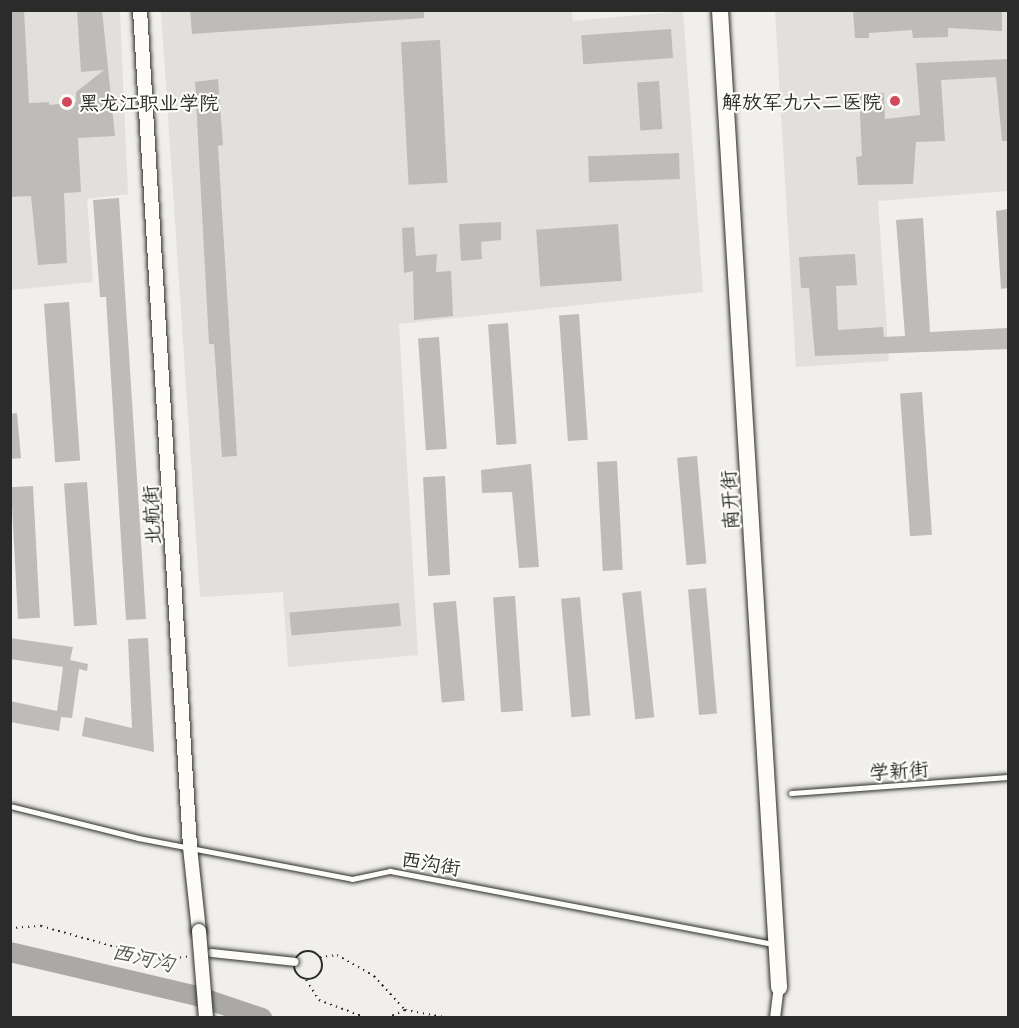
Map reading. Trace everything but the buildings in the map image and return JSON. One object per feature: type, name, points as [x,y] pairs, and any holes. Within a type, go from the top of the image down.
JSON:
[{"type":"main road","name":"南开街","points":[[720,10],[779,987]]},
{"type":"street","name":"北航街","points":[[140,10],[190,847],[206,1017]]},
{"type":"street","points":[[211,953],[295,962]]},
{"type":"street","points":[[775,1017],[779,987]]},
{"type":"lane","name":"学新街","points":[[792,793],[1008,777]]},
{"type":"lane","name":"西沟街","points":[[10,806],[190,847],[352,879],[390,871],[776,944]]},
{"type":"path","points":[[10,928],[41,926],[162,960],[211,953]]},
{"type":"path","points":[[306,979],[321,971],[320,957],[313,951],[304,951],[295,962],[298,975],[306,979],[320,1000],[367,1017]]},
{"type":"path","points":[[320,957],[337,955],[374,976],[405,1010]]},
{"type":"path","points":[[387,1017],[405,1010],[450,1017]]},
{"type":"path","points":[[63,1017],[113,1017]]},
{"type":"shaded area","points":[[572,10],[573,21],[683,11],[703,292],[399,324],[418,655],[288,667],[283,592],[200,597],[161,11]]},
{"type":"shaded area","name":"黑龙江职业学院","points":[[11,11],[120,11],[128,194],[87,199],[93,282],[11,290]]},
{"type":"shaded area","name":"解放军九六二医院","points":[[775,11],[1008,11],[1008,191],[878,201],[889,361],[796,367]]},
{"type":"waterway","name":"西河沟","points":[[10,952],[194,995],[262,1018]]},
{"type":"place","name":"解放军九六二医院","points":[[895,101]]},
{"type":"place","name":"黑龙江职业学院","points":[[67,102]]}]
